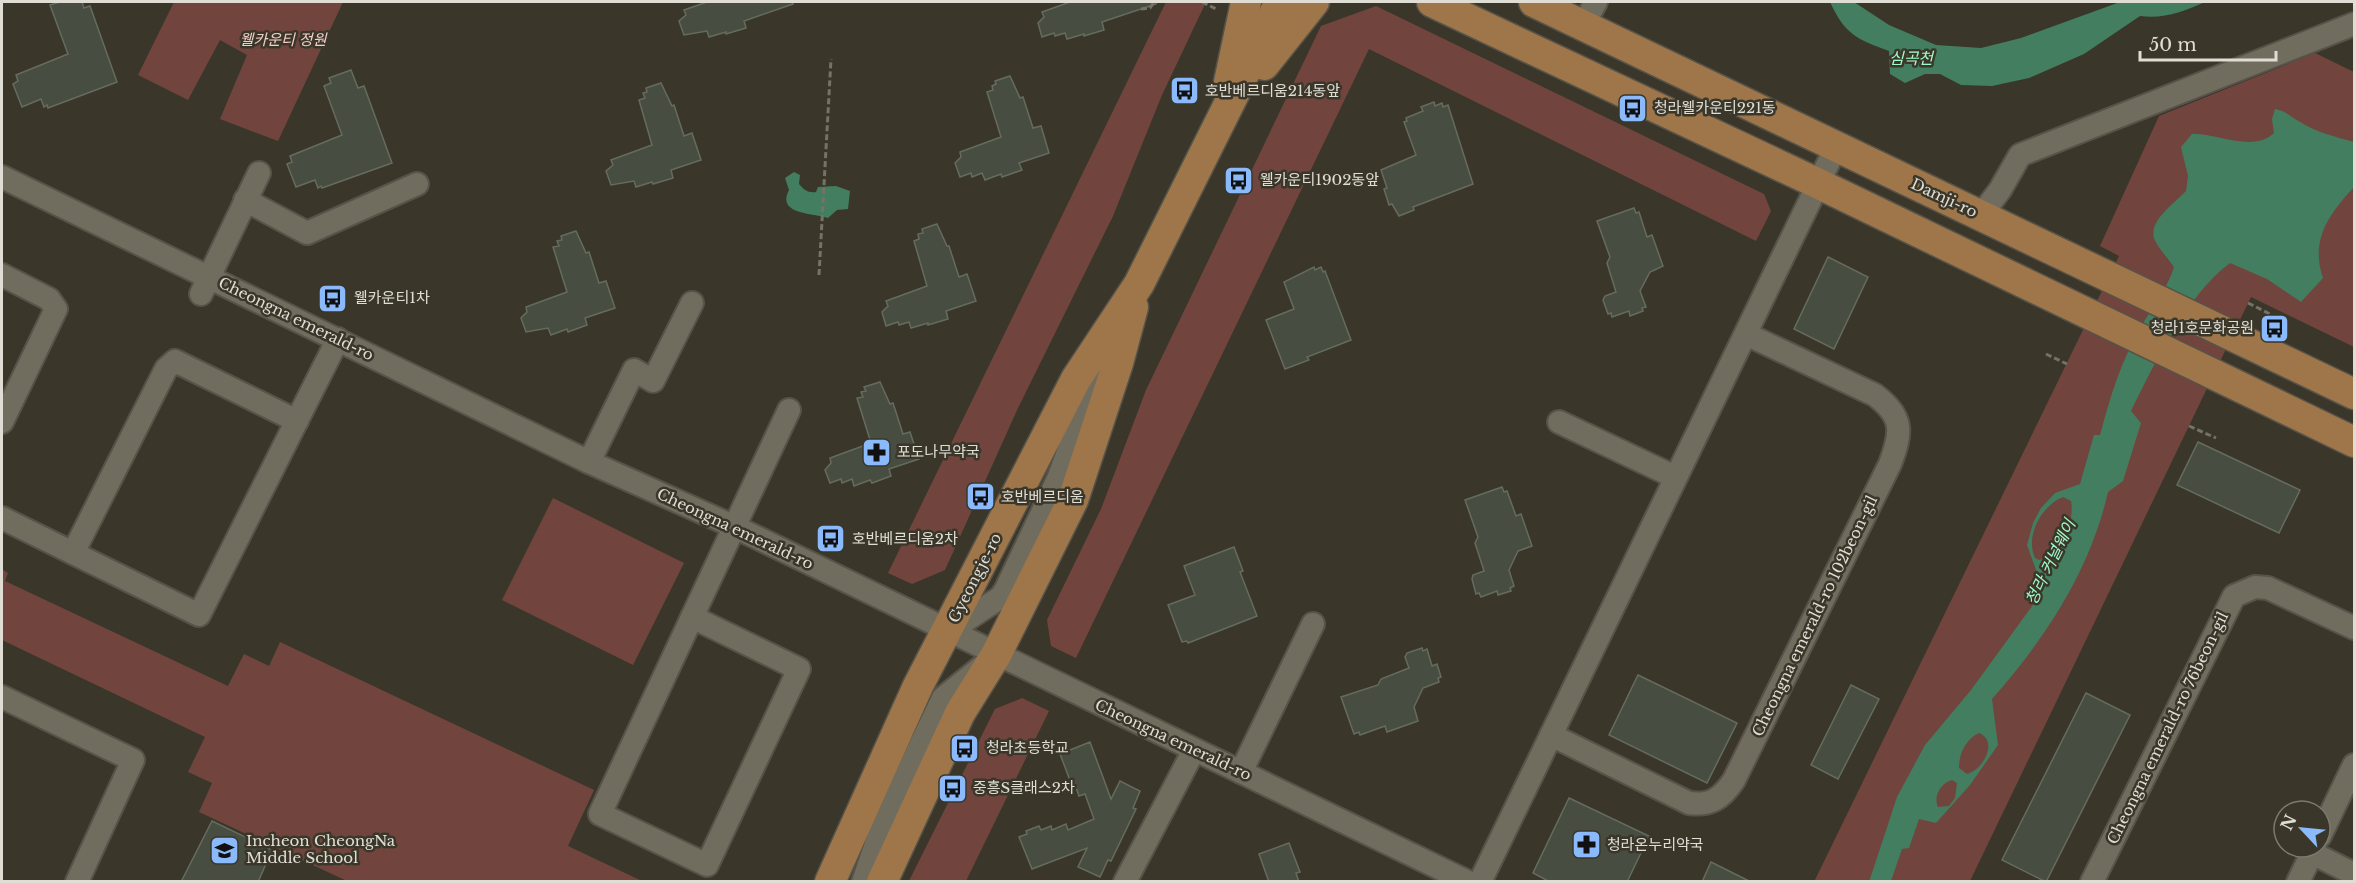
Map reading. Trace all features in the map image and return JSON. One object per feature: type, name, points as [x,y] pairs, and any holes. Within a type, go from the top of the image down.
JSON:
[{"type":"main road","points":[[1221,123],[1246,2]]},
{"type":"main road","name":"Gyeongje-ro","points":[[830,882],[917,688],[948,632],[1076,379],[1139,284],[1280,2]]},
{"type":"main road","points":[[1221,123],[1314,2]]},
{"type":"main road","points":[[1432,2],[1819,184],[2355,442]]},
{"type":"main road","name":"Damji-ro","points":[[1534,2],[1590,13],[1836,147],[2105,273],[2355,394]]},
{"type":"main road","name":"Gyeongje-ro","points":[[882,882],[960,713],[996,655],[1073,500],[1118,363],[1139,284]]},
{"type":"street","points":[[1981,215],[2000,190],[2020,154],[2355,24]]},
{"type":"street","points":[[1480,882],[1836,147]]},
{"type":"street","points":[[204,286],[259,173]]},
{"type":"street","name":"Cheongna emerald-ro","points":[[2,177],[204,286],[338,339],[589,462],[733,526],[1468,882]]},
{"type":"street","points":[[245,200],[307,233],[417,184]]},
{"type":"street","points":[[2,275],[49,299],[56,309],[2,422]]},
{"type":"street","points":[[589,462],[634,370],[653,381],[692,303]]},
{"type":"street","name":"Cheongna emerald-ro 102beon-gil","points":[[1551,735],[1689,803],[1700,805],[1718,800],[1734,780],[1885,474],[1898,444],[1899,429],[1895,415],[1886,404],[1875,395],[1746,334]]},
{"type":"street","points":[[2,518],[199,615],[338,339]]},
{"type":"street","points":[[73,553],[166,369],[175,361],[297,421]]},
{"type":"street","points":[[692,617],[800,669],[707,865],[600,814],[733,526],[789,410]]},
{"type":"street","points":[[1559,422],[1675,477]]},
{"type":"street","name":"Cheongna emerald-ro 76beon-gil","points":[[2092,882],[2234,596],[2255,587],[2268,588],[2355,628]]},
{"type":"street","points":[[1241,772],[1313,624]]},
{"type":"street","points":[[863,882],[883,823],[943,698],[996,655]]},
{"type":"street","points":[[3,703],[133,760],[77,882]]},
{"type":"street","points":[[1125,882],[1194,750]]},
{"type":"street","points":[[2332,813],[2355,765]]},
{"type":"street","points":[[2332,857],[2355,874]]},
{"type":"street","points":[[2298,882],[2310,859]]},
{"type":"path","points":[[1141,9],[1150,8],[1154,2]]},
{"type":"path","points":[[1202,2],[1216,9]]},
{"type":"path","points":[[819,275],[831,59]]},
{"type":"path","points":[[2248,303],[2272,315]]},
{"type":"path","points":[[2046,354],[2067,364]]},
{"type":"path","points":[[2189,426],[2216,438]]},
{"type":"green space","name":"웰카운티 정원","points":[[174,2],[343,2],[278,141],[220,119],[247,55],[220,40],[188,100],[138,75]]},
{"type":"green space","points":[[1166,2],[1206,2],[1162,95],[1113,216],[1018,408],[945,570],[912,584],[888,573]]},
{"type":"green space","points":[[1376,6],[1764,194],[1771,211],[1756,241],[1369,49],[1076,658],[1051,646],[1047,620],[1101,509],[1146,390],[1321,26]]},
{"type":"green space","points":[[2315,53],[2354,72],[2354,347],[2251,297],[1970,881],[1814,882],[2119,256],[2100,246],[2159,116]]},
{"type":"green space","points":[[553,498],[684,563],[633,665],[502,600]]},
{"type":"green space","points":[[2,569],[8,573],[5,581],[228,686],[244,654],[269,666],[280,642],[594,790],[568,846],[642,881],[347,881],[199,812],[212,783],[188,772],[205,737],[2,640]]},
{"type":"green space","points":[[1022,698],[1049,711],[966,881],[909,881],[995,709]]},
{"type":"water","name":"심곡천","points":[[1830,2],[1854,2],[1889,25],[1936,45],[1981,48],[2021,38],[2120,2],[2205,2],[2173,14],[2140,16],[2084,54],[2029,78],[1992,86],[1961,85],[1940,74],[1925,74],[1905,83],[1890,74],[1889,51],[1853,34],[1835,13]]},
{"type":"water","name":"청라 커널웨이","points":[[2275,109],[2279,110],[2313,129],[2354,142],[2354,187],[2330,218],[2321,240],[2319,252],[2323,278],[2301,302],[2267,279],[2230,263],[2199,293],[2173,331],[2131,411],[2141,423],[2123,481],[2108,492],[2090,549],[2077,576],[2047,628],[1992,699],[1998,745],[1970,785],[1936,823],[1919,819],[1909,848],[1902,849],[1891,881],[1869,882],[1897,797],[1925,745],[1971,690],[2038,598],[2033,590],[2040,581],[2027,545],[2033,523],[2041,508],[2055,493],[2080,484],[2094,435],[2100,435],[2122,366],[2174,267],[2155,241],[2153,231],[2159,218],[2186,191],[2188,176],[2181,147],[2192,134],[2246,142],[2266,139],[2274,133],[2272,119]],"holes":[[[2063,497],[2071,501],[2072,509],[2065,537],[2054,552],[2039,560],[2035,558],[2032,549],[2037,523],[2048,507]],[[1979,733],[1985,737],[1988,748],[1983,761],[1967,774],[1959,768],[1960,757],[1964,747]],[[1952,780],[1957,783],[1955,798],[1949,806],[1938,807],[1937,794]]]},
{"type":"water","points":[[794,172],[800,175],[799,184],[808,191],[816,192],[818,187],[836,186],[850,191],[848,209],[837,210],[828,218],[792,209],[786,198],[789,190],[785,178]]},
{"type":"building","points":[[60,2],[82,2],[84,8],[90,6],[117,82],[48,108],[47,105],[44,107],[41,99],[22,107],[13,84],[18,81],[16,75],[68,54],[50,5]]},
{"type":"building","points":[[707,2],[792,2],[793,4],[744,21],[746,28],[726,34],[726,32],[709,37],[707,31],[684,35],[679,21],[686,15],[684,10]]},
{"type":"building","points":[[1070,2],[1156,2],[1156,4],[1102,22],[1104,30],[1084,36],[1084,34],[1067,39],[1065,33],[1055,36],[1054,33],[1042,37],[1038,23],[1044,17],[1042,12]]},
{"type":"building","points":[[351,70],[358,88],[364,86],[392,163],[322,188],[321,186],[318,188],[315,180],[296,187],[287,164],[292,162],[290,156],[342,135],[324,86],[331,83],[329,78]]},
{"type":"building","points":[[1010,76],[1020,98],[1023,97],[1033,128],[1041,126],[1049,153],[1019,163],[1022,170],[1002,177],[1001,174],[985,180],[982,173],[972,177],[971,173],[960,177],[955,163],[961,157],[960,152],[1001,137],[987,92],[993,90],[992,86],[996,84],[995,81]]},
{"type":"building","points":[[661,83],[672,106],[674,105],[684,136],[692,133],[701,160],[671,170],[673,178],[653,184],[652,182],[636,187],[634,181],[611,185],[606,171],[613,165],[611,160],[652,145],[639,100],[645,98],[643,93],[647,92],[646,88]]},
{"type":"building","points":[[1434,102],[1435,106],[1442,103],[1443,107],[1448,105],[1473,184],[1413,207],[1414,210],[1399,216],[1392,204],[1389,205],[1384,189],[1387,188],[1381,170],[1416,155],[1404,122],[1407,121],[1406,118],[1423,111],[1421,107]]},
{"type":"building","points":[[1634,208],[1636,213],[1639,212],[1647,237],[1652,235],[1663,266],[1650,272],[1640,291],[1646,307],[1642,308],[1643,311],[1630,316],[1629,311],[1612,317],[1611,313],[1608,314],[1603,300],[1605,296],[1616,292],[1607,263],[1610,257],[1597,221]]},
{"type":"building","points":[[937,224],[949,246],[959,277],[967,274],[976,301],[946,311],[948,319],[928,325],[928,323],[911,328],[909,322],[899,325],[898,322],[886,326],[882,312],[888,306],[886,301],[927,286],[914,241],[919,239],[918,234],[923,233],[922,229]]},
{"type":"building","points":[[576,231],[586,253],[589,252],[599,283],[606,281],[615,308],[585,318],[587,325],[568,332],[567,329],[551,335],[548,328],[526,332],[521,318],[527,312],[526,307],[567,292],[553,247],[559,246],[557,241],[562,240],[561,236]]},
{"type":"building","points":[[1828,257],[1868,277],[1834,349],[1794,329]]},
{"type":"building","points":[[1314,267],[1315,270],[1321,267],[1323,272],[1325,271],[1351,340],[1307,357],[1309,360],[1285,369],[1266,320],[1294,309],[1284,282]]},
{"type":"building","points":[[880,382],[890,404],[893,403],[903,434],[910,432],[919,459],[889,469],[891,476],[872,483],[870,480],[854,486],[852,479],[842,483],[841,479],[830,483],[825,470],[831,463],[830,458],[871,443],[857,398],[863,397],[861,392],[866,391],[864,387]]},
{"type":"building","points":[[2198,442],[2300,490],[2279,533],[2177,485]]},
{"type":"building","points":[[1502,487],[1504,492],[1507,491],[1516,516],[1521,514],[1532,546],[1518,551],[1509,570],[1514,586],[1510,588],[1511,591],[1498,595],[1497,591],[1481,597],[1479,593],[1476,594],[1472,579],[1473,575],[1484,571],[1475,543],[1478,537],[1465,500]]},
{"type":"building","points":[[1234,547],[1243,571],[1240,572],[1257,616],[1188,643],[1187,641],[1182,642],[1168,605],[1195,595],[1184,566]]},
{"type":"building","points":[[1422,648],[1423,651],[1427,649],[1432,666],[1437,664],[1441,677],[1438,678],[1439,682],[1423,688],[1414,707],[1418,721],[1387,732],[1385,726],[1360,735],[1359,732],[1354,734],[1341,697],[1378,685],[1381,679],[1409,668],[1405,657],[1407,653]]},
{"type":"building","points":[[1638,675],[1737,723],[1707,783],[1609,735]]},
{"type":"building","points":[[1851,685],[1879,699],[1838,779],[1811,765]]},
{"type":"building","points":[[2086,693],[2130,715],[2046,882],[2002,860]]},
{"type":"building","points":[[1090,742],[1111,799],[1120,781],[1140,791],[1133,808],[1136,809],[1111,861],[1108,860],[1100,877],[1078,867],[1087,848],[1032,869],[1019,837],[1027,834],[1026,831],[1039,826],[1041,830],[1051,826],[1052,830],[1066,824],[1068,830],[1094,819],[1085,794],[1079,796],[1074,782],[1071,783],[1060,754]]},
{"type":"building","points":[[1569,798],[1649,836],[1627,882],[1550,882],[1533,873]]},
{"type":"building","name":"Incheon CheongNa Middle School","points":[[212,821],[272,850],[258,882],[181,882]]},
{"type":"building","points":[[1289,843],[1300,872],[1296,873],[1299,882],[1269,882],[1259,854]]},
{"type":"building","points":[[1711,862],[1751,882],[1702,882]]},
{"type":"place","name":"호반베르디움214동앞","points":[[1184,91]]},
{"type":"place","name":"청라웰카운티221동","points":[[1633,108]]},
{"type":"place","name":"웰카운티1902동앞","points":[[1239,180]]},
{"type":"place","name":"웰카운티1차","points":[[333,298]]},
{"type":"place","name":"청라1호문화공원","points":[[2275,328]]},
{"type":"place","name":"포도나무약국","points":[[876,452]]},
{"type":"place","name":"호반베르디움","points":[[980,497]]},
{"type":"place","name":"호반베르디움2차","points":[[831,539]]},
{"type":"place","name":"청라초등학교","points":[[965,748]]},
{"type":"place","name":"중흥S클래스2차","points":[[952,788]]},
{"type":"place","name":"청라온누리약국","points":[[1586,845]]},
{"type":"place","name":"Incheon CheongNa Middle School","points":[[225,850]]}]
